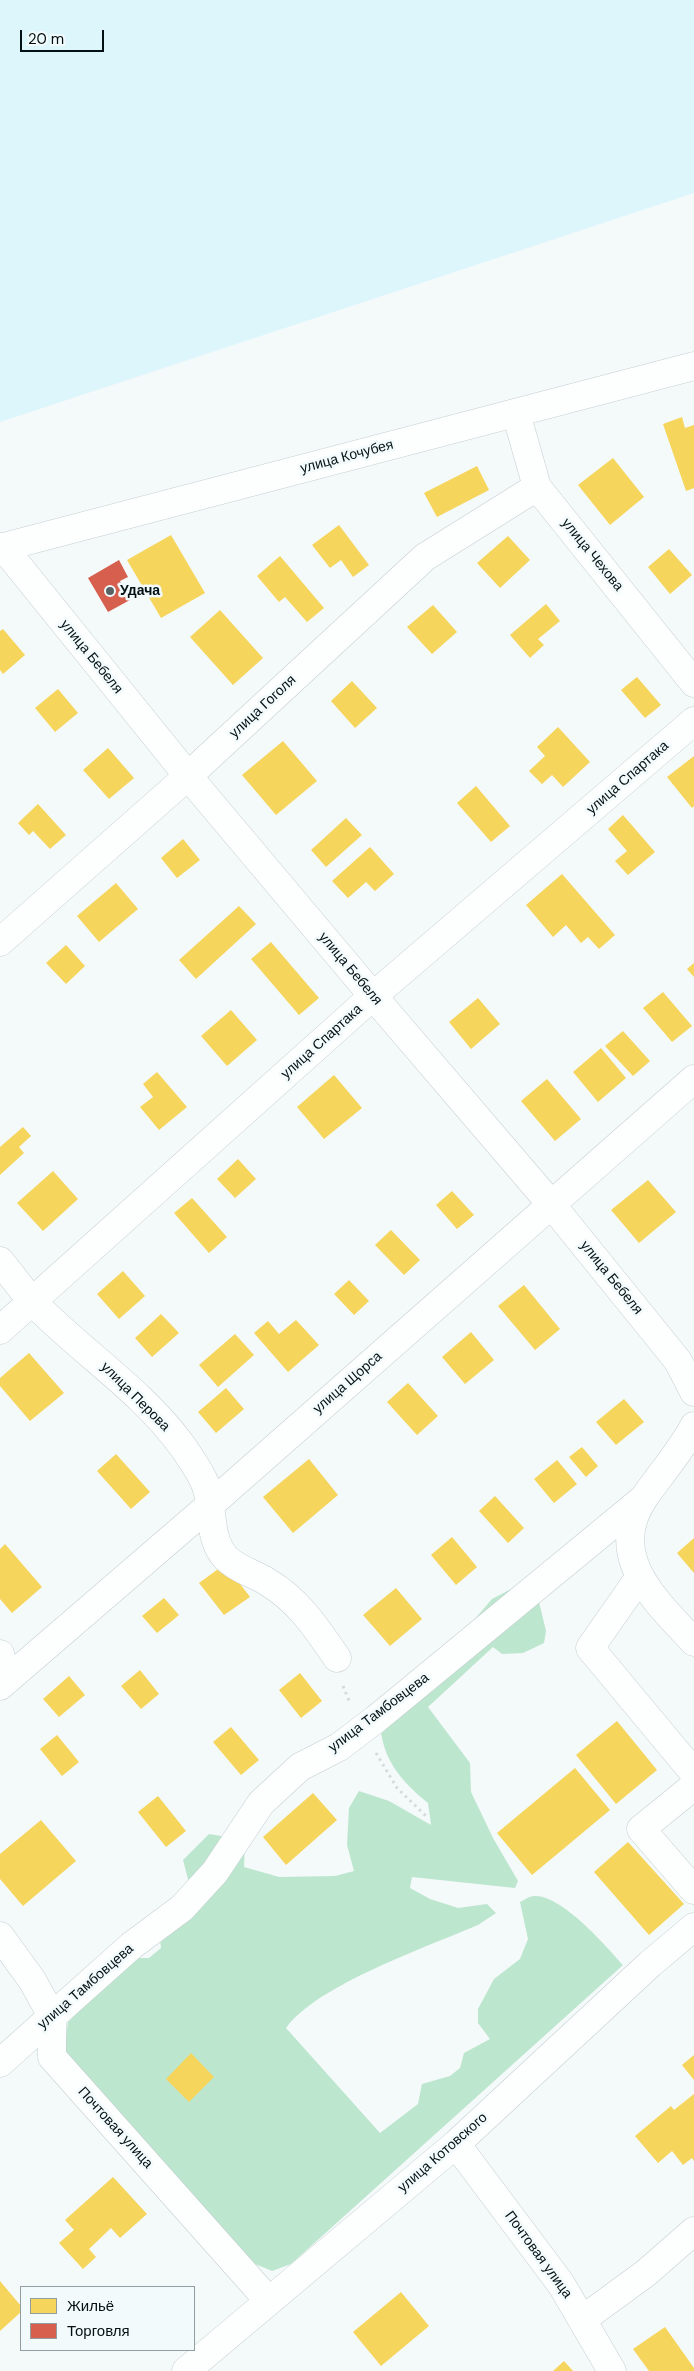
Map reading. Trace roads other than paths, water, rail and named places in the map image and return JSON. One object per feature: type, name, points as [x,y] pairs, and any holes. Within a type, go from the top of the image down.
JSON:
[{"type":"street","name":"улица Кочубея","points":[[2,547],[694,366]]},
{"type":"street","name":"улица Чехова","points":[[516,413],[537,486],[694,683]]},
{"type":"street","name":"улица Гоголя","points":[[0,942],[188,776],[425,557],[537,486]]},
{"type":"street","name":"улица Бебеля","points":[[2,547],[188,776],[551,1204],[678,1361],[694,1392]]},
{"type":"street","name":"улица Спартака","points":[[0,1330],[373,996],[694,721]]},
{"type":"street","name":"улица Щорса","points":[[4,1683],[210,1505],[694,1079]]},
{"type":"street","name":"улица Перова","points":[[0,1261],[33,1302],[150,1408],[182,1446],[199,1471],[210,1505],[212,1529],[226,1558],[241,1569],[268,1582],[300,1607],[337,1658]]},
{"type":"street","points":[[694,1426],[688,1444],[643,1499],[632,1524],[631,1553],[639,1578],[653,1598],[694,1642]]},
{"type":"street","name":"улица Тамбовцева","points":[[0,2063],[131,1946],[182,1908],[216,1872],[261,1803],[300,1767],[339,1747],[376,1719],[643,1499]]},
{"type":"street","points":[[639,1578],[590,1648],[694,1773]]},
{"type":"street","points":[[0,1654],[4,1683]]},
{"type":"street","points":[[694,1786],[641,1829],[694,1890]]},
{"type":"street","name":"улица Котовского","points":[[186,2371],[456,2144],[650,1964],[694,1927]]},
{"type":"street","name":"Почтовая улица","points":[[0,1936],[32,1980],[52,2016],[52,2058],[269,2301]]},
{"type":"street","name":"Почтовая улица","points":[[456,2144],[561,2284],[612,2371]]},
{"type":"street","points":[[582,2319],[646,2273],[694,2232]]},
{"type":"place","name":"Удача","points":[[110,591]]}]
